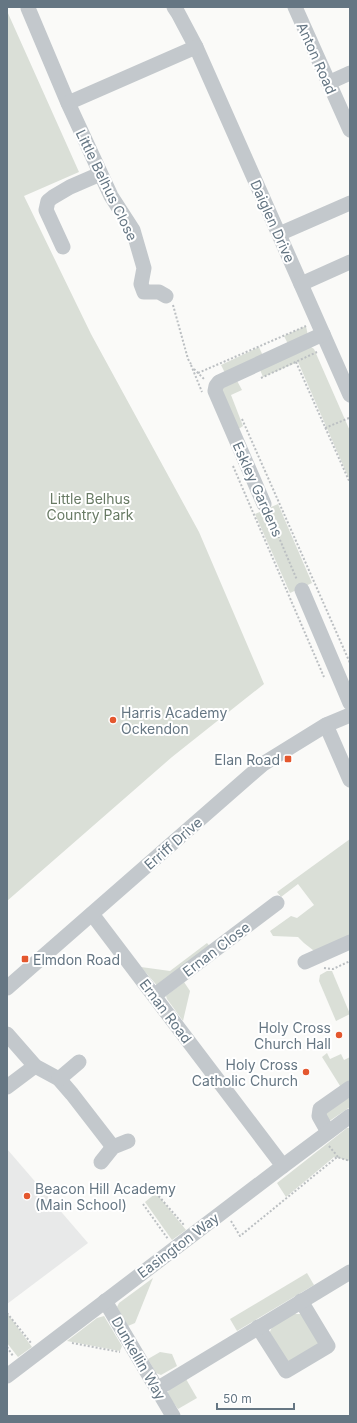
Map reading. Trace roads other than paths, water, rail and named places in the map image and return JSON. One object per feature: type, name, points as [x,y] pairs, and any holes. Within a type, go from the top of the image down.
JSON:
[{"type":"street","name":"Daiglen Drive","points":[[174,7],[196,47],[350,395]]},
{"type":"street","name":"Anton Road","points":[[295,7],[350,130]]},
{"type":"street","name":"Little Belhus Close","points":[[28,8],[68,103],[110,196],[133,230],[144,268],[141,284],[144,292],[160,292],[166,296]]},
{"type":"street","points":[[68,103],[196,47]]},
{"type":"street","points":[[328,83],[350,73]]},
{"type":"street","points":[[63,247],[46,210],[48,201],[70,188],[100,174]]},
{"type":"street","points":[[279,234],[350,202]]},
{"type":"street","points":[[301,284],[350,262]]},
{"type":"street","name":"Eskley Gardens","points":[[264,504],[215,392],[216,386],[219,382],[323,334]]},
{"type":"street","points":[[302,590],[350,703]]},
{"type":"street","name":"Erriff Drive","points":[[7,988],[263,764],[326,726],[350,715]]},
{"type":"street","points":[[326,726],[350,780]]},
{"type":"street","name":"Ernan Close","points":[[154,995],[277,903]]},
{"type":"street","name":"Ernan Road","points":[[92,914],[283,1166]]},
{"type":"street","points":[[305,962],[350,942]]},
{"type":"street","points":[[7,1034],[35,1066],[59,1079],[113,1147]]},
{"type":"street","points":[[59,1079],[79,1062]]},
{"type":"street","points":[[7,1087],[35,1066]]},
{"type":"street","points":[[327,1137],[319,1116],[320,1108],[350,1088]]},
{"type":"street","name":"Easington Way","points":[[7,1376],[283,1166],[327,1137],[350,1116]]},
{"type":"street","points":[[101,1162],[113,1147],[128,1141]]},
{"type":"street","points":[[157,1388],[350,1272]]},
{"type":"street","name":"Dunkellin Way","points":[[105,1301],[172,1416]]},
{"type":"street","points":[[258,1327],[286,1371],[322,1350],[328,1346],[301,1301]]},
{"type":"place","name":"Harris Academy Ockendon","points":[[113,720]]},
{"type":"place","name":"Elan Road","points":[[288,759]]},
{"type":"place","name":"Elmdon Road","points":[[25,959]]},
{"type":"place","name":"Holy Cross Church Hall","points":[[339,1035]]},
{"type":"place","name":"Holy Cross Catholic Church","points":[[306,1072]]},
{"type":"place","name":"Beacon Hill Academy (Main School)","points":[[27,1196]]},
{"type":"park label","name":"Little Belhus Country Park","points":[[90,506]]}]
